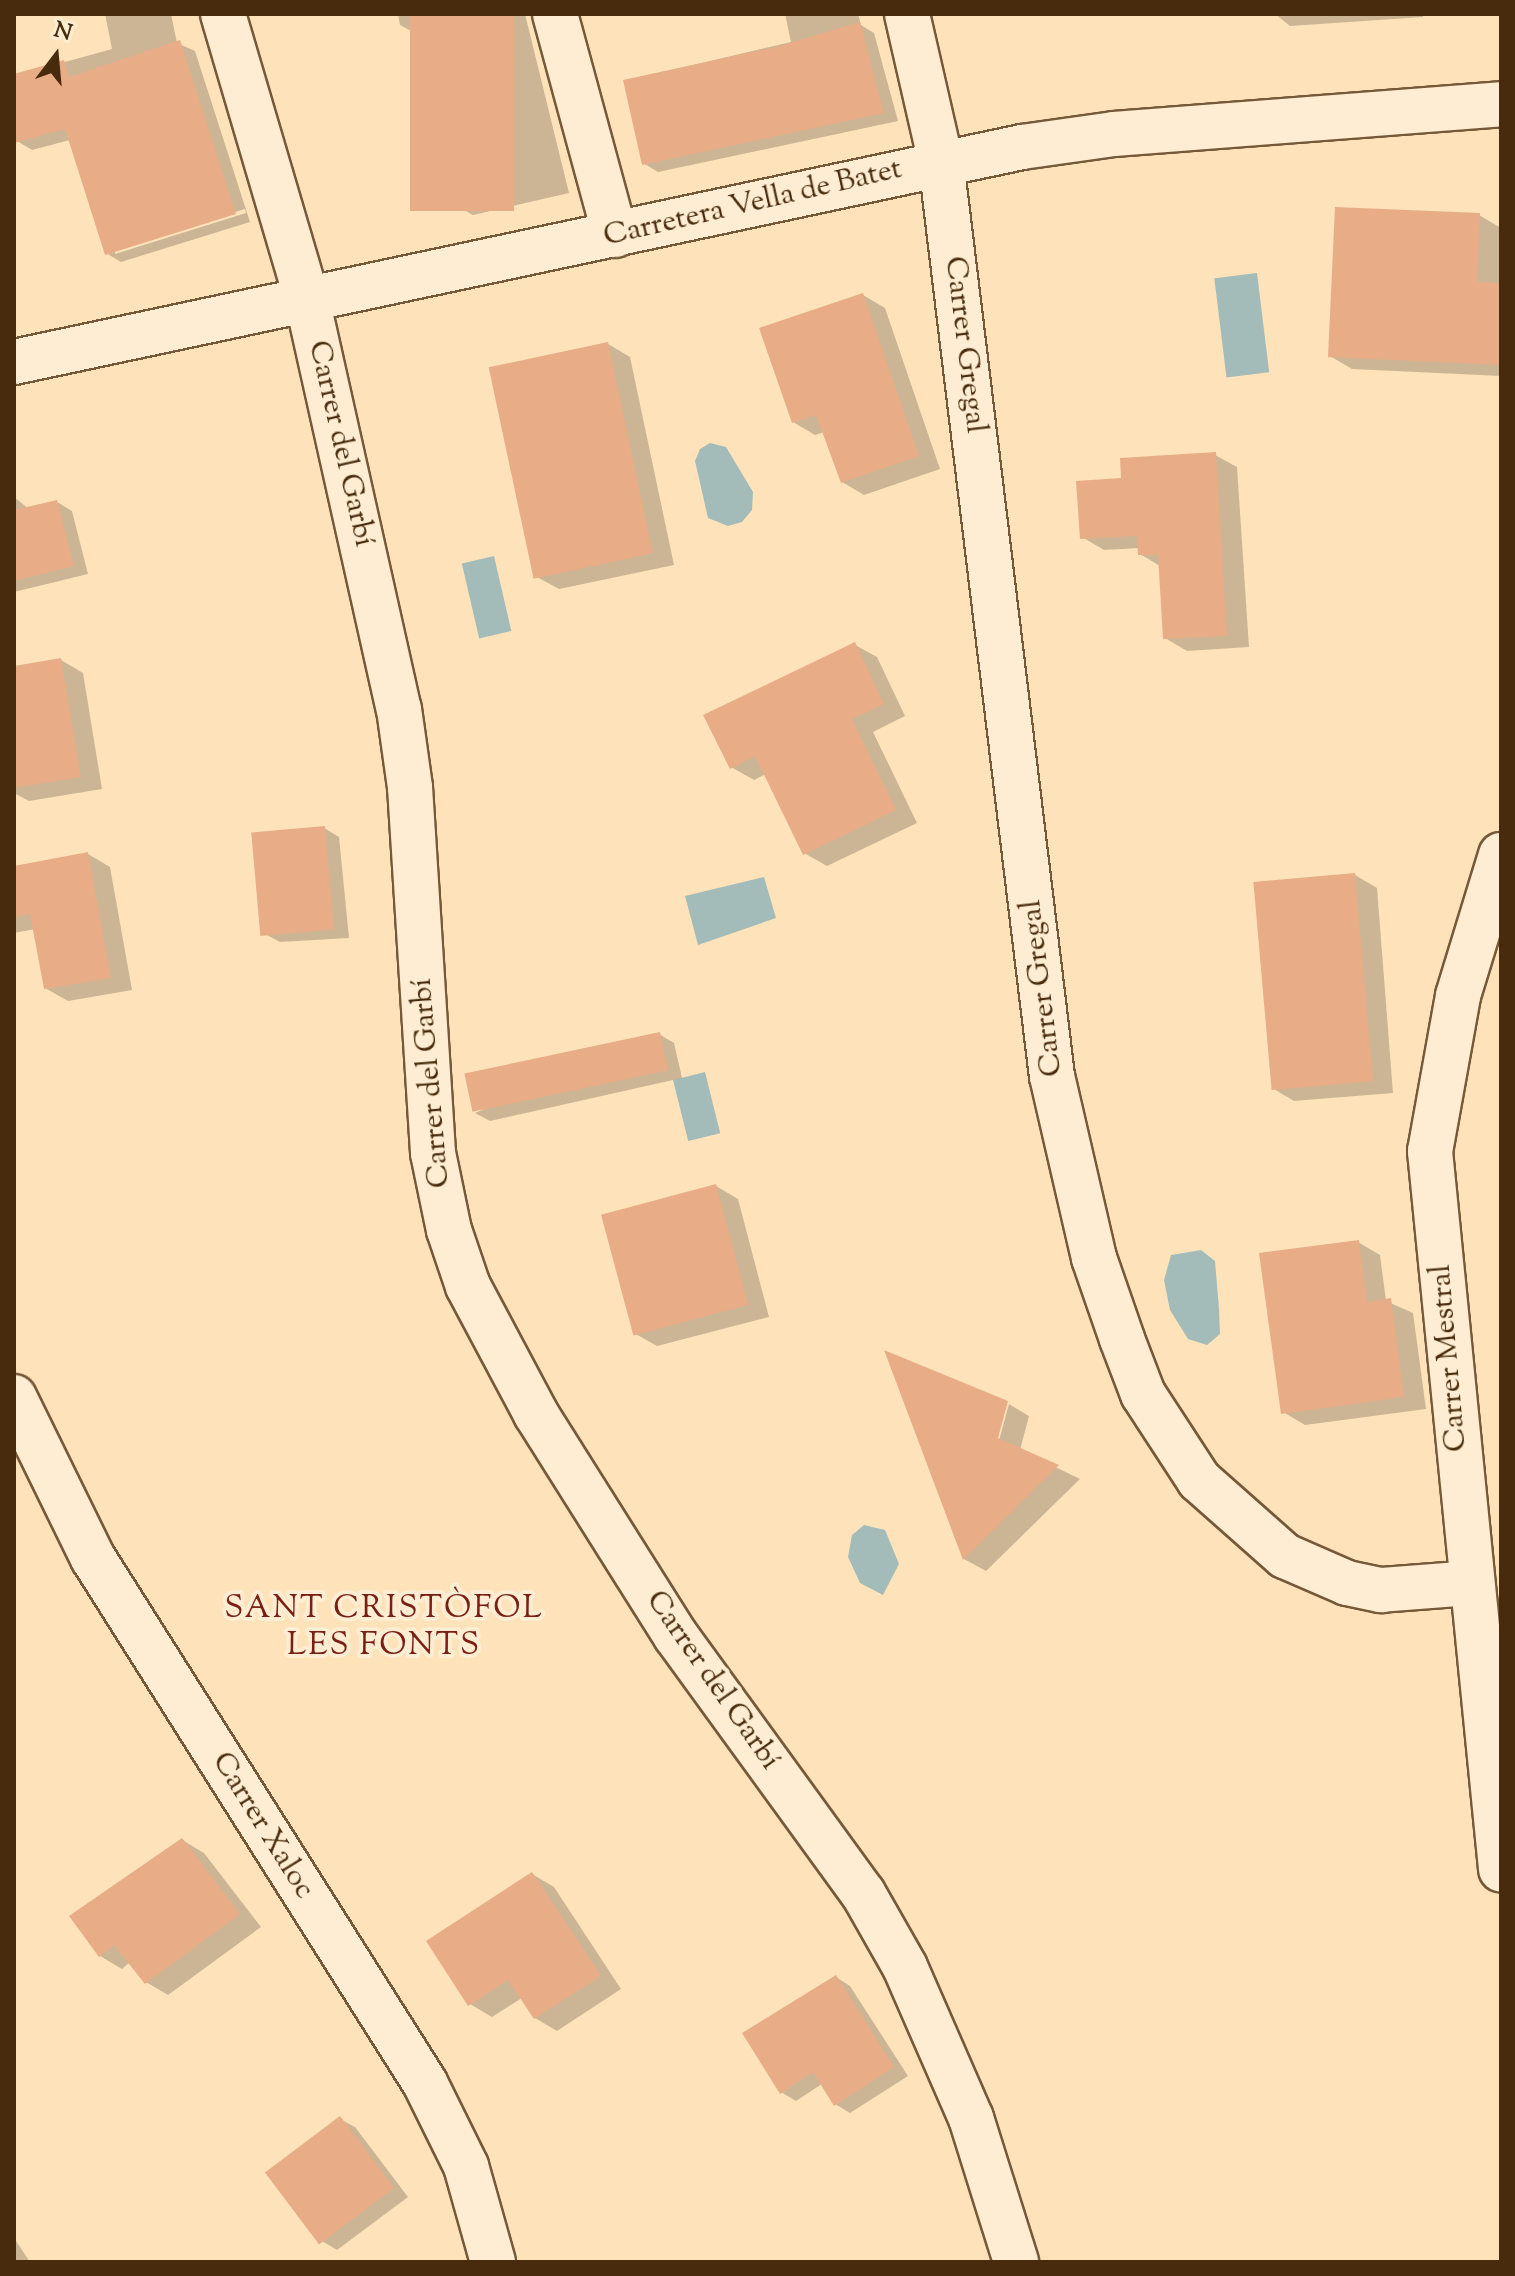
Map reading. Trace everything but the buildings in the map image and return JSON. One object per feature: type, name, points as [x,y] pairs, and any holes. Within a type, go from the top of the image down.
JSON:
[{"type":"street","name":"Carrer del Garbí","points":[[223,14],[307,299],[399,709],[410,787],[433,1153],[449,1230],[468,1286],[536,1414],[668,1623],[863,1893],[905,1967],[971,2118],[1016,2262]]},
{"type":"street","points":[[555,14],[615,235]]},
{"type":"street","name":"Carrer Gregal","points":[[907,14],[941,162],[1052,1076],[1090,1244],[1122,1339],[1143,1394],[1199,1480],[1285,1556],[1347,1583],[1381,1590],[1471,1583]]},
{"type":"street","name":"Carretera Vella de Batet","points":[[14,362],[615,235],[941,162],[1114,134],[1501,104]]},
{"type":"street","name":"Carrer Mestral","points":[[1501,855],[1458,996],[1430,1151],[1501,1869]]},
{"type":"street","name":"Carrer Xaloc","points":[[14,1397],[93,1558],[425,2083],[466,2166],[493,2262]]},
{"type":"water","points":[[1257,273],[1269,372],[1227,377],[1214,278]]},
{"type":"water","points":[[710,443],[726,447],[753,492],[752,510],[742,522],[728,526],[708,518],[695,461],[700,449]]},
{"type":"water","points":[[494,556],[511,631],[479,638],[462,563]]},
{"type":"water","points":[[764,877],[776,918],[698,945],[685,896]]},
{"type":"water","points":[[705,1072],[720,1133],[688,1141],[673,1080]]},
{"type":"water","points":[[1201,1250],[1215,1261],[1219,1309],[1220,1334],[1207,1345],[1188,1339],[1170,1310],[1164,1280],[1171,1255]]},
{"type":"water","points":[[864,1525],[885,1530],[899,1564],[883,1595],[860,1583],[848,1557],[852,1535]]},
{"type":"district","name":"SANT CRISTÒFOL LES FONTS","points":[[384,1628]]}]
